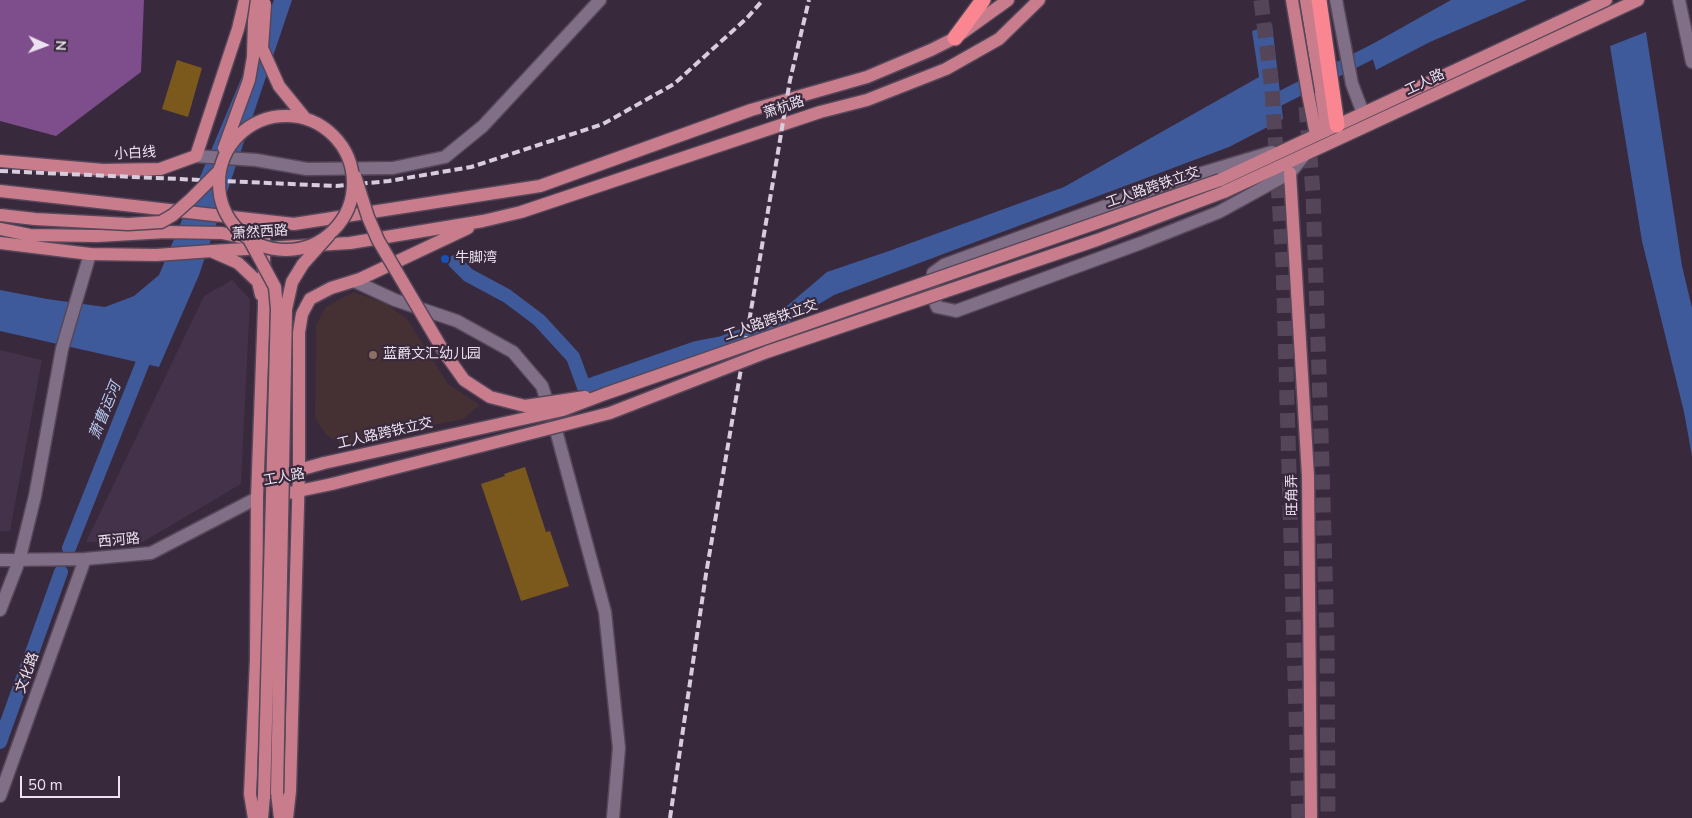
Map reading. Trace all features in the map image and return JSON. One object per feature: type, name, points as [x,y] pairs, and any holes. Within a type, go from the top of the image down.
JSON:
[{"type":"highway","points":[[955,38],[983,0]]},
{"type":"highway","points":[[1314,3],[1325,92],[1327,130]]},
{"type":"main road","points":[[196,156],[246,0]]},
{"type":"main road","points":[[258,0],[254,21],[253,57],[249,80],[226,142],[219,171],[220,193],[225,210],[235,226],[249,239],[275,287],[277,309],[271,795],[280,818]]},
{"type":"main road","points":[[238,29],[265,0]]},
{"type":"main road","points":[[265,0],[262,48],[279,86],[306,118]]},
{"type":"main road","name":"萧杭路","points":[[513,190],[540,186],[751,110],[866,77],[955,38],[1008,0]]},
{"type":"main road","name":"萧杭路","points":[[521,212],[820,112],[867,100],[946,69],[999,39],[1039,0]]},
{"type":"main road","name":"工人路","points":[[1222,186],[1242,171],[1291,146],[1606,0]]},
{"type":"main road","name":"工人路","points":[[1222,186],[1304,156],[1638,0]]},
{"type":"main road","points":[[1293,6],[1308,94],[1327,130]]},
{"type":"main road","points":[[1308,94],[1315,103],[1325,92]]},
{"type":"main road","points":[[0,215],[35,219],[128,224],[161,222],[173,215],[219,171],[234,140],[248,127],[266,118],[286,115],[306,118],[323,126],[337,139],[347,156],[378,240],[444,352],[464,380],[490,397],[525,406],[604,394]]},
{"type":"main road","name":"小白线","points":[[0,160],[103,170],[141,170],[160,169],[196,156]]},
{"type":"main road","points":[[262,818],[271,795],[286,309],[292,282],[303,264],[343,218],[351,198],[353,177],[347,156]]},
{"type":"main road","name":"旺角弄","points":[[1290,173],[1308,476],[1312,818]]},
{"type":"main road","name":"工人路跨铁立交","points":[[324,463],[563,410],[604,394],[1222,186]]},
{"type":"main road","name":"工人路跨铁立交","points":[[332,484],[610,413],[767,352],[1097,240],[1222,186]]},
{"type":"main road","name":"萧然西路","points":[[0,192],[294,224],[513,190]]},
{"type":"main road","name":"萧然西路","points":[[0,243],[90,254],[212,252],[350,243],[483,221],[521,212]]},
{"type":"main road","points":[[287,818],[290,791],[299,470],[299,332],[302,314],[310,299],[331,288],[354,281],[483,221]]},
{"type":"main road","points":[[254,818],[250,794],[256,660],[257,498],[264,307],[264,222]]},
{"type":"main road","points":[[0,229],[30,235],[97,236],[166,232],[222,232],[249,239],[267,247],[288,250],[310,245],[328,234]]},
{"type":"main road","points":[[212,252],[238,263],[258,282],[264,307]]},
{"type":"main road","name":"工人路","points":[[257,498],[299,470],[324,463]]},
{"type":"main road","name":"工人路","points":[[257,498],[332,484]]},
{"type":"street","points":[[196,156],[256,160],[307,169],[393,168],[445,156],[483,126],[600,0]]},
{"type":"street","points":[[1336,0],[1352,84],[1364,113]]},
{"type":"street","points":[[1680,0],[1692,62]]},
{"type":"street","points":[[1291,146],[1170,183],[944,265],[933,273],[932,293],[937,307],[956,311],[1141,243],[1219,212],[1290,173],[1304,156]]},
{"type":"street","points":[[0,610],[19,561],[35,496],[62,349],[90,254]]},
{"type":"street","points":[[354,281],[395,300],[457,321],[513,352],[542,386],[554,422],[605,612],[619,748],[613,818]]},
{"type":"street","name":"西河路","points":[[0,560],[85,559],[151,553],[257,498]]},
{"type":"street","name":"文化路","points":[[0,796],[85,559]]},
{"type":"shaded area","points":[[0,0],[144,0],[141,72],[56,136],[0,121]]},
{"type":"shaded area","points":[[232,280],[250,299],[241,484],[141,543],[86,542],[204,296]]},
{"type":"shaded area","name":"蓝爵文汇幼儿园","points":[[353,292],[385,303],[407,319],[448,384],[480,405],[463,419],[341,444],[326,435],[315,418],[316,325],[326,307]]},
{"type":"shaded area","points":[[0,350],[42,360],[10,531],[0,531]]},
{"type":"water","points":[[274,0],[292,0],[199,275],[159,367],[0,331],[0,290],[105,307],[134,296],[159,275]]},
{"type":"water","points":[[1451,0],[1527,0],[1430,42],[1376,70],[1369,46]]},
{"type":"water","points":[[1272,24],[1283,119],[1229,147],[834,295],[781,327],[774,317],[827,272],[1064,187],[1259,77],[1252,31]]},
{"type":"water","points":[[1646,32],[1682,266],[1692,308],[1692,456],[1684,412],[1642,241],[1610,46]]},
{"type":"building","points":[[177,60],[202,68],[188,117],[162,109]]},
{"type":"building","points":[[525,467],[546,532],[550,531],[569,586],[521,601],[481,484]]},
{"type":"waterway","points":[[1265,106],[1386,45]]},
{"type":"waterway","points":[[455,262],[468,275],[507,296],[539,320],[573,357],[584,387],[696,348],[722,343],[771,325],[792,312]]},
{"type":"waterway","name":"萧曹运河","points":[[69,548],[149,347]]},
{"type":"waterway","name":"萧曹运河","points":[[0,742],[61,572]]},
{"type":"tunnel","points":[[1261,0],[1272,89],[1283,262],[1299,818]]},
{"type":"tunnel","points":[[1306,107],[1313,193],[1321,432],[1327,638],[1328,818]]},
{"type":"railway","points":[[0,171],[336,186],[389,181],[471,167],[603,124],[674,84],[747,18],[763,0]]},
{"type":"railway","points":[[670,818],[706,574],[790,80],[809,0]]},
{"type":"place","name":"牛脚湾","points":[[445,259]]},
{"type":"place","name":"蓝爵文汇幼儿园","points":[[373,355]]}]
